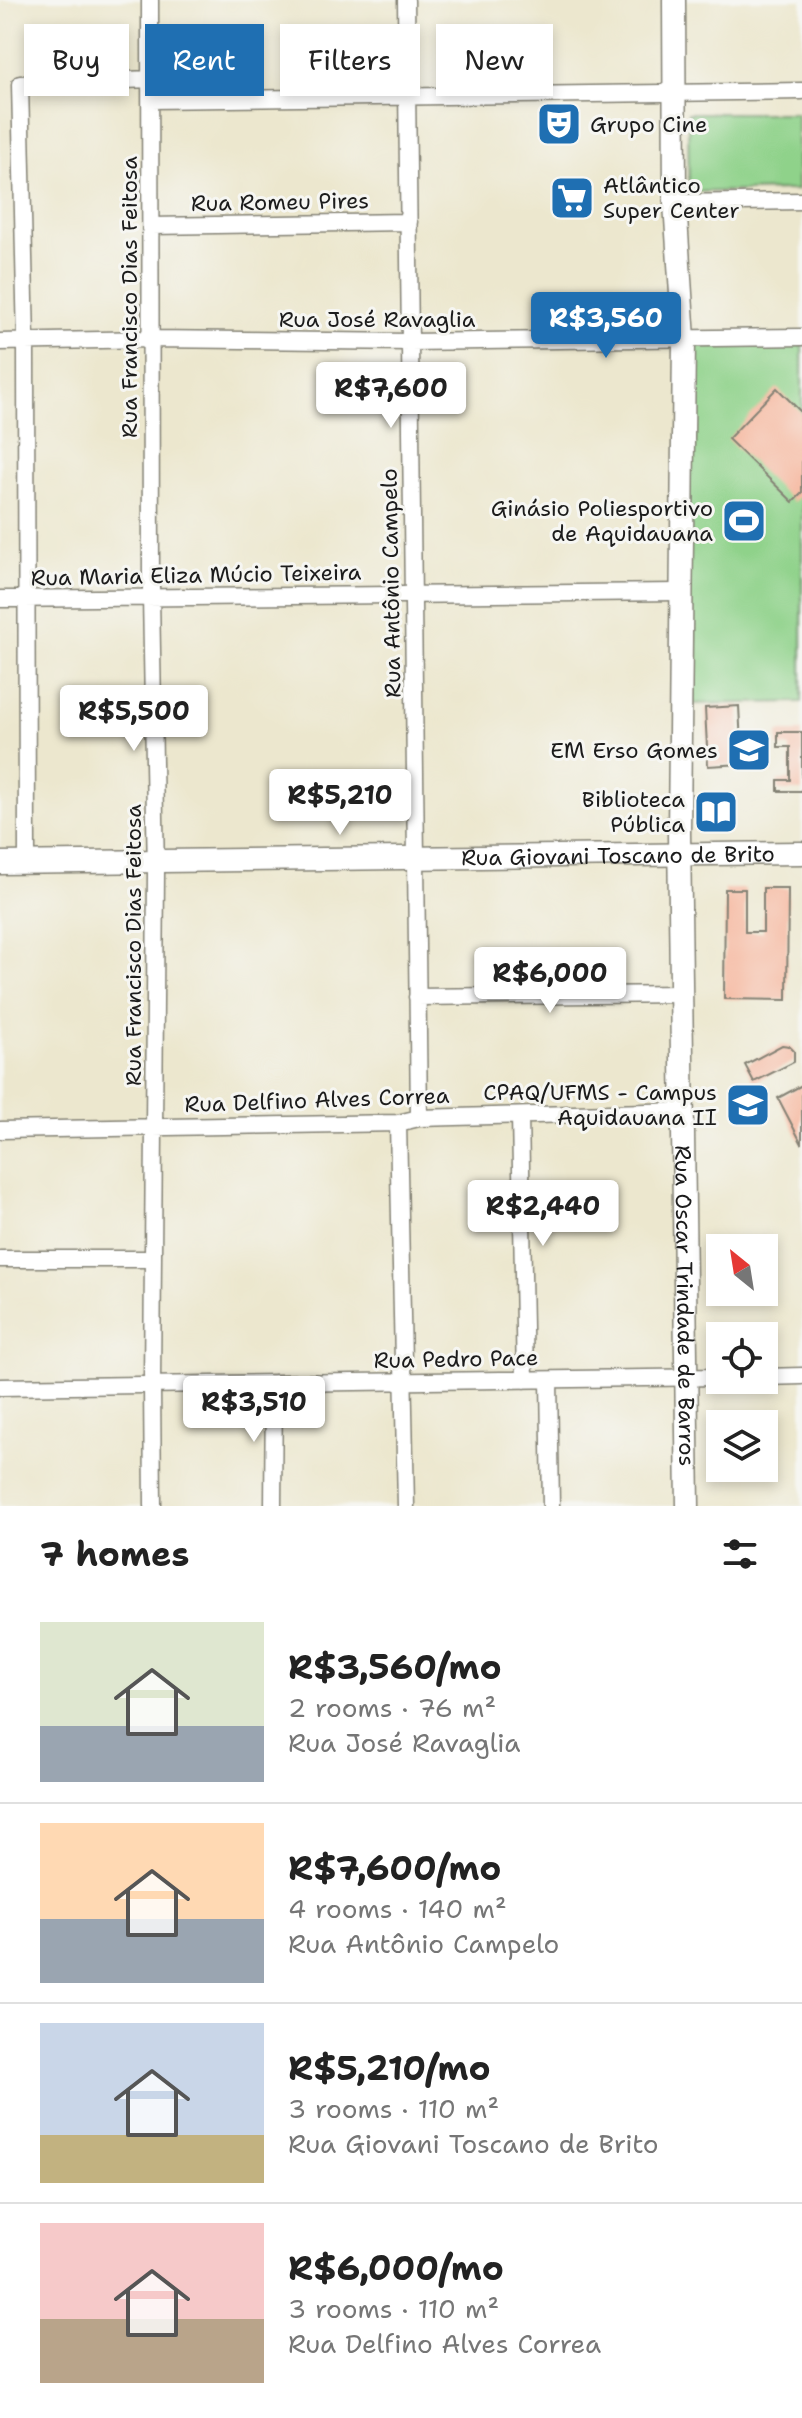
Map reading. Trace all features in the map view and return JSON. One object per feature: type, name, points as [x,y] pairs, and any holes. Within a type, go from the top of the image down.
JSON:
[{"type":"main road","name":"Rua Oscar Trindade de Barros","points":[[674,0],[675,203],[684,339],[680,592],[688,1506]]},
{"type":"main road","name":"Rua Giovani Toscano de Brito","points":[[0,863],[802,853]]},
{"type":"street","name":"Rua Francisco Dias Feitosa","points":[[150,0],[150,24]]},
{"type":"street","name":"Rua Antônio Campelo","points":[[406,0],[406,24]]},
{"type":"street","points":[[27,862],[26,342],[20,84],[145,79]]},
{"type":"street","points":[[420,96],[802,91]]},
{"type":"street","name":"Rua Francisco Dias Feitosa","points":[[151,96],[151,596],[156,861],[153,1506]]},
{"type":"street","points":[[151,100],[407,96]]},
{"type":"street","name":"Rua Antônio Campelo","points":[[407,96],[419,1118]]},
{"type":"street","points":[[675,203],[802,201]]},
{"type":"street","name":"Rua Romeu Pires","points":[[151,226],[409,222]]},
{"type":"street","name":"Rua José Ravaglia","points":[[0,342],[151,339],[410,342],[802,337]]},
{"type":"street","name":"Rua Maria Eliza Múcio Teixeira","points":[[0,599],[680,592]]},
{"type":"street","points":[[417,997],[682,994]]},
{"type":"street","name":"Rua Delfino Alves Correa","points":[[0,1130],[398,1123],[419,1118],[684,1111]]},
{"type":"street","points":[[520,1116],[525,1380]]},
{"type":"street","points":[[398,1123],[406,1506]]},
{"type":"street","points":[[0,1259],[153,1259]]},
{"type":"street","points":[[778,1377],[802,1376]]},
{"type":"street","name":"Rua Pedro Pace","points":[[0,1387],[706,1377]]},
{"type":"street","points":[[549,1380],[551,1506]]},
{"type":"street","points":[[273,1506],[274,1383]]},
{"type":"green space","points":[[688,113],[797,113],[797,190],[689,192]]},
{"type":"green space","name":"Ginásio Poliesportivo de Aquidauana","points":[[684,339],[802,339],[802,702],[687,704]]},
{"type":"building","name":"Ginásio Poliesportivo de Aquidauana","points":[[777,388],[802,413],[802,493],[793,502],[728,439]]},
{"type":"building","points":[[739,706],[742,764],[708,766],[705,708]]},
{"type":"building","points":[[778,732],[802,732],[802,791],[778,791],[778,780],[790,780],[790,747],[778,747]]},
{"type":"building","points":[[717,801],[729,812],[715,826],[704,815]]},
{"type":"building","points":[[763,888],[788,888],[787,1000],[724,999],[725,889],[745,889],[745,932],[763,932]]},
{"type":"building","points":[[782,1045],[794,1051],[794,1062],[754,1082],[745,1065]]},
{"type":"building","points":[[802,1085],[802,1144],[778,1098]]},
{"type":"place","name":"Grupo Cine","points":[[559,124]]},
{"type":"place","name":"Atlântico Super Center","points":[[572,198]]},
{"type":"place","name":"Ginásio Poliesportivo de Aquidauana","points":[[744,521]]},
{"type":"place","name":"EM Erso Gomes","points":[[749,750]]},
{"type":"place","name":"Biblioteca Pública","points":[[716,812]]},
{"type":"place","name":"CPAQ/UFMS - Campus Aquidauana II","points":[[748,1105]]}]
